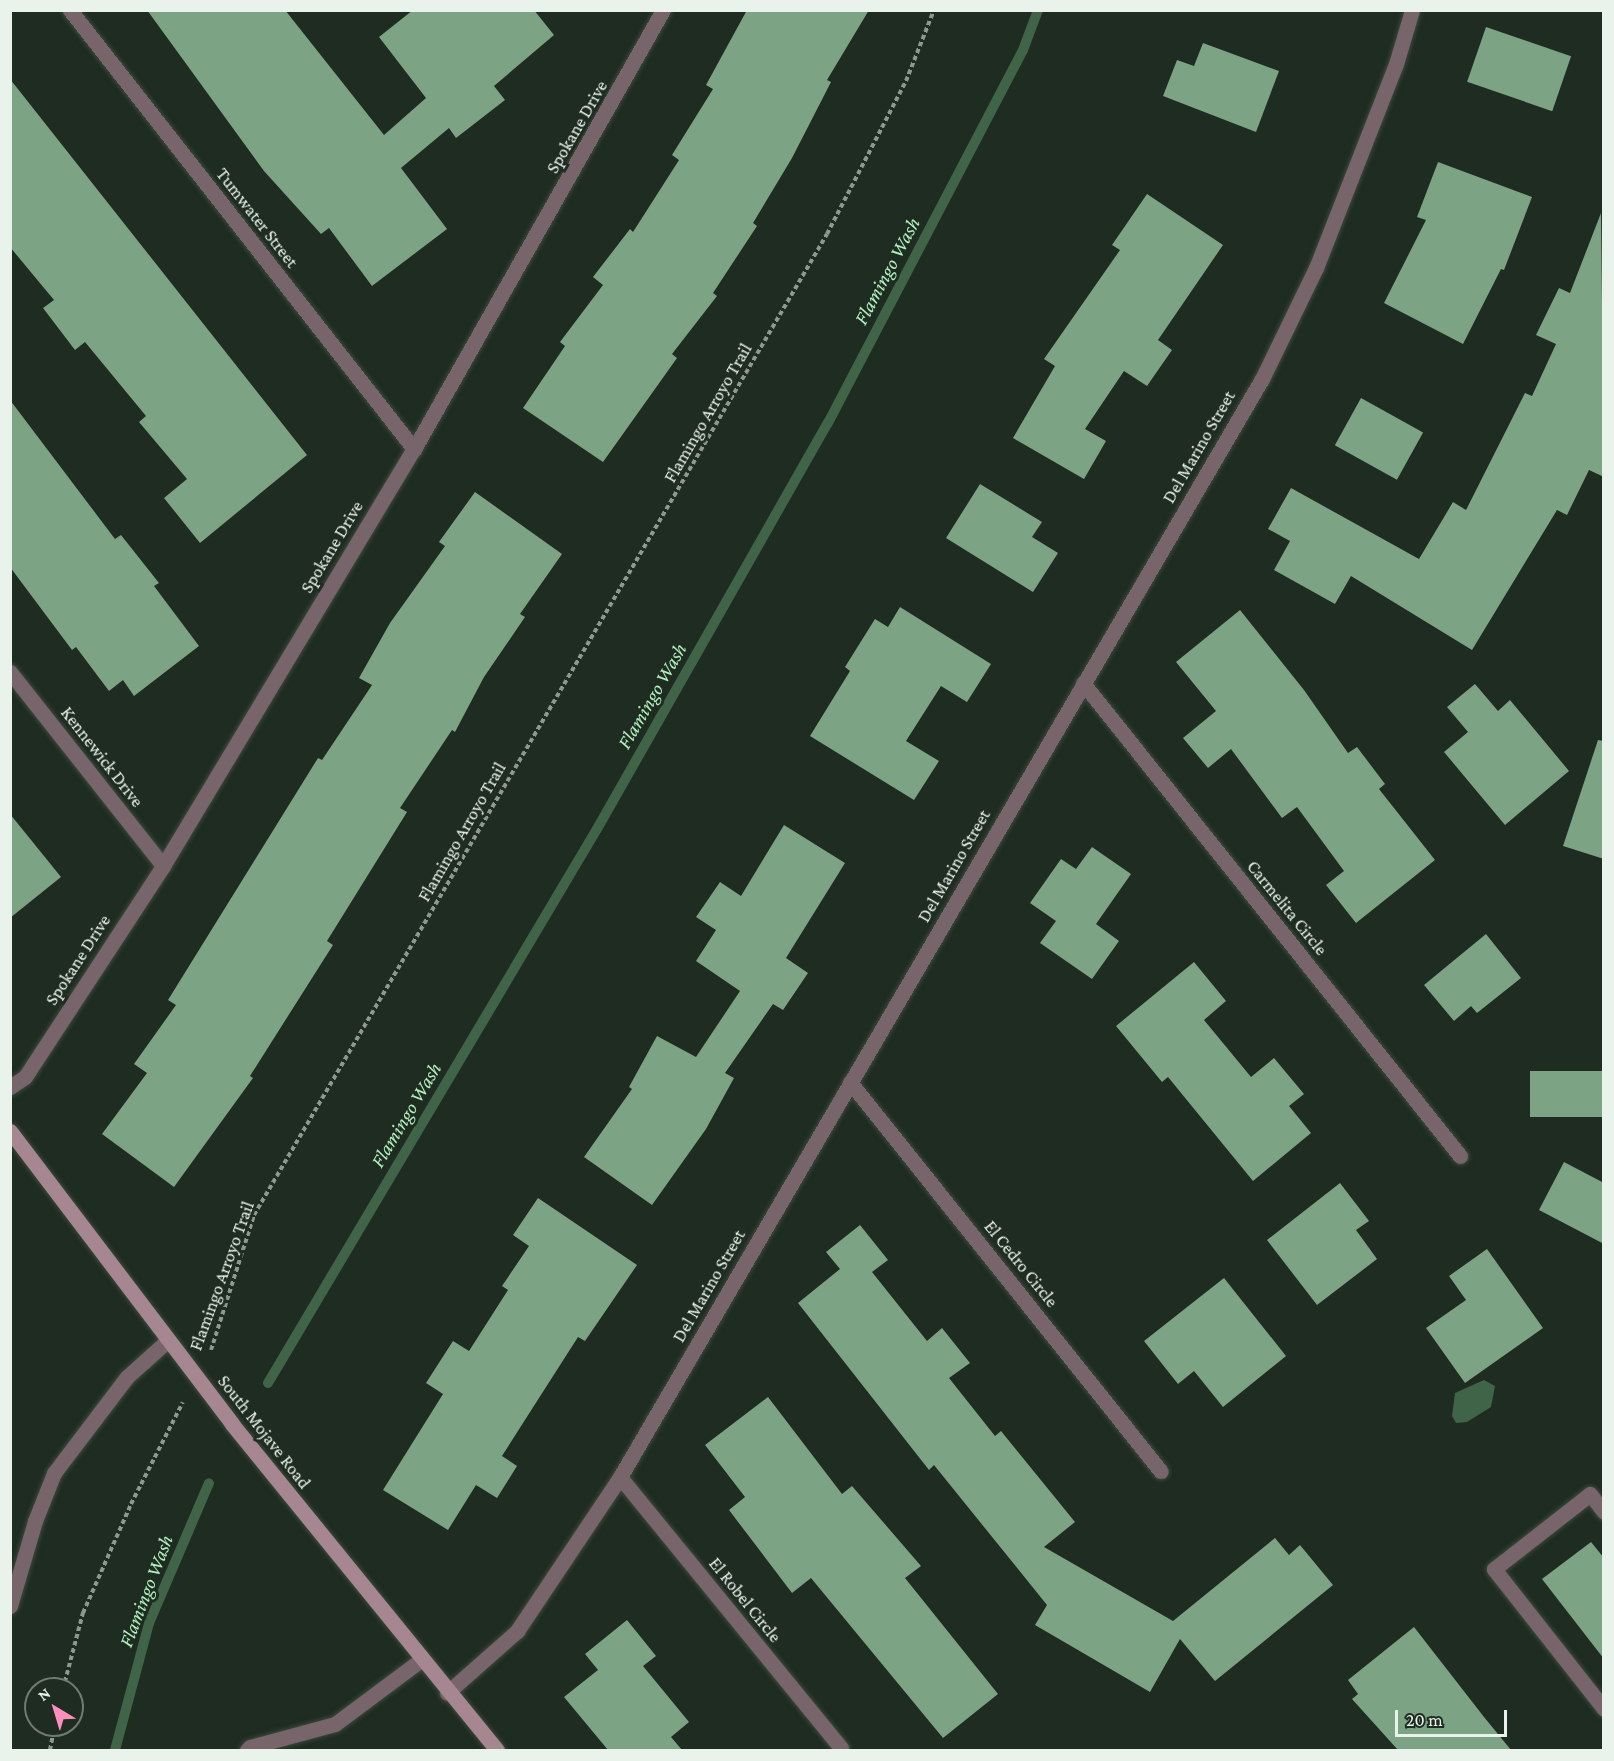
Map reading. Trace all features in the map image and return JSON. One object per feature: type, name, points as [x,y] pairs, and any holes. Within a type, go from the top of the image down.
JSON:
[{"type":"street","name":"Tumwater Street","points":[[70,10],[414,449]]},
{"type":"street","name":"Spokane Drive","points":[[10,1087],[25,1077],[163,866],[414,449],[663,10]]},
{"type":"street","name":"Del Marino Street","points":[[447,1693],[517,1631],[620,1477],[1262,379],[1311,279],[1396,64],[1412,10]]},
{"type":"street","name":"Kennewick Drive","points":[[10,672],[163,866]]},
{"type":"street","name":"Carmelita Circle","points":[[1083,683],[1460,1156]]},
{"type":"street","name":"El Cedro Circle","points":[[850,1082],[1161,1471]]},
{"type":"street","name":"South Mojave Road","points":[[10,1131],[167,1341],[447,1693],[497,1750]]},
{"type":"street","points":[[10,1606],[35,1521],[54,1473],[127,1377],[167,1341]]},
{"type":"street","name":"El Robel Circle","points":[[620,1477],[841,1748]]},
{"type":"street","points":[[1604,1512],[1590,1494],[1494,1569],[1604,1709]]},
{"type":"street","points":[[247,1750],[250,1746],[335,1725],[421,1660]]},
{"type":"path","name":"Flamingo Arroyo Trail","points":[[66,1677],[83,1613],[131,1504],[218,1335],[254,1215],[826,234],[902,90],[934,10]]},
{"type":"shaded area","points":[[1484,1380],[1495,1386],[1491,1407],[1467,1422],[1456,1423],[1452,1416],[1455,1393]]},
{"type":"building","points":[[147,10],[285,10],[384,135],[426,98],[379,37],[413,10],[534,10],[554,35],[494,86],[505,100],[456,138],[449,128],[401,168],[447,229],[372,286],[329,228],[321,234],[264,171]]},
{"type":"building","points":[[747,10],[869,10],[827,80],[831,82],[792,158],[753,223],[757,226],[713,293],[717,296],[672,354],[677,358],[603,462],[523,408],[565,346],[560,342],[603,285],[593,277],[630,229],[633,232],[679,160],[672,155],[713,89],[706,85]]},
{"type":"building","points":[[1486,27],[1571,56],[1552,111],[1467,82]]},
{"type":"building","points":[[1203,43],[1279,71],[1256,132],[1163,96],[1177,60],[1194,66]]},
{"type":"building","points":[[10,79],[307,455],[200,543],[164,498],[187,479],[139,422],[146,416],[85,342],[75,350],[43,308],[54,300],[10,247]]},
{"type":"building","points":[[1438,162],[1532,197],[1504,270],[1501,269],[1463,344],[1384,303],[1426,220],[1417,217]]},
{"type":"building","points":[[1147,194],[1223,245],[1158,340],[1172,350],[1147,386],[1124,371],[1085,429],[1106,441],[1084,479],[1013,438],[1055,366],[1044,359],[1120,250],[1112,245]]},
{"type":"building","points":[[1601,213],[1604,477],[1589,470],[1567,515],[1557,510],[1472,650],[1351,576],[1335,604],[1274,570],[1290,541],[1268,529],[1291,488],[1419,559],[1453,502],[1466,510],[1525,393],[1532,396],[1556,344],[1536,335],[1559,288],[1570,293]]},
{"type":"building","points":[[1361,398],[1423,432],[1397,480],[1335,445]]},
{"type":"building","points":[[10,400],[115,539],[121,535],[159,583],[154,586],[199,646],[134,696],[123,680],[109,691],[76,647],[72,650],[10,567]]},
{"type":"building","points":[[980,484],[1042,522],[1032,537],[1058,553],[1033,592],[946,538]]},
{"type":"building","points":[[475,492],[562,554],[520,614],[525,617],[484,677],[455,732],[452,730],[400,808],[407,812],[327,941],[333,945],[250,1076],[253,1078],[174,1187],[102,1134],[147,1073],[134,1064],[176,1005],[168,1000],[318,758],[322,760],[372,685],[359,678],[390,623],[445,546],[439,542]]},
{"type":"building","points":[[900,607],[991,664],[967,702],[941,686],[906,741],[939,761],[914,800],[810,736],[850,671],[845,667],[875,619],[888,627]]},
{"type":"building","points":[[1240,610],[1304,690],[1348,753],[1357,747],[1385,784],[1379,789],[1435,860],[1356,923],[1326,885],[1344,871],[1297,807],[1282,818],[1231,749],[1208,768],[1183,738],[1216,711],[1176,662]]},
{"type":"building","points":[[1475,684],[1498,711],[1510,700],[1569,771],[1505,825],[1444,752],[1468,732],[1447,707]]},
{"type":"building","points":[[1598,740],[1604,741],[1604,859],[1563,846]]},
{"type":"building","points":[[10,814],[61,877],[10,918]]},
{"type":"building","points":[[784,825],[845,863],[786,958],[808,973],[783,1010],[773,1004],[725,1073],[734,1078],[706,1129],[652,1205],[584,1157],[632,1089],[629,1087],[657,1036],[696,1057],[740,991],[696,961],[716,930],[696,917],[720,882],[741,896]]},
{"type":"building","points":[[1092,847],[1131,874],[1096,924],[1119,941],[1092,979],[1040,943],[1056,921],[1030,903],[1061,859],[1076,869]]},
{"type":"building","points":[[1486,934],[1521,978],[1477,1013],[1471,1006],[1454,1021],[1424,985]]},
{"type":"building","points":[[1194,962],[1226,1001],[1204,1020],[1251,1077],[1274,1058],[1304,1094],[1289,1106],[1311,1133],[1253,1181],[1168,1077],[1162,1082],[1116,1026]]},
{"type":"building","points":[[1530,1071],[1604,1071],[1604,1117],[1530,1117]]},
{"type":"building","points":[[1564,1162],[1604,1183],[1604,1244],[1539,1210]]},
{"type":"building","points":[[1340,1183],[1369,1221],[1356,1230],[1377,1259],[1317,1305],[1267,1240]]},
{"type":"building","points":[[538,1198],[637,1265],[585,1341],[578,1337],[502,1456],[517,1466],[497,1498],[476,1485],[448,1530],[383,1490],[443,1394],[426,1383],[453,1341],[469,1351],[508,1290],[502,1286],[529,1246],[513,1235]]},
{"type":"building","points":[[860,1225],[888,1260],[872,1272],[927,1341],[942,1328],[970,1363],[949,1378],[995,1436],[1001,1431],[1075,1522],[1044,1547],[1173,1621],[1275,1538],[1289,1555],[1300,1545],[1333,1585],[1215,1681],[1180,1639],[1150,1692],[1035,1625],[1047,1605],[934,1465],[929,1470],[798,1303],[840,1269],[826,1252]]},
{"type":"building","points":[[1487,1249],[1543,1328],[1465,1383],[1426,1328],[1466,1300],[1449,1276]]},
{"type":"building","points":[[1224,1278],[1286,1356],[1223,1407],[1194,1371],[1178,1384],[1144,1341]]},
{"type":"building","points":[[768,1397],[842,1494],[852,1486],[921,1566],[905,1578],[998,1694],[943,1738],[811,1578],[792,1593],[729,1510],[745,1497],[705,1445]]},
{"type":"building","points":[[1591,1542],[1604,1558],[1604,1659],[1542,1579]]},
{"type":"building","points":[[627,1620],[656,1656],[643,1666],[689,1722],[671,1737],[682,1750],[608,1750],[564,1697],[598,1670],[585,1654]]},
{"type":"building","points":[[1414,1627],[1511,1750],[1398,1750],[1352,1699],[1358,1694],[1348,1680]]},
{"type":"waterway","name":"Flamingo Wash","points":[[268,1383],[597,829],[828,423],[1023,50],[1038,10]]},
{"type":"waterway","name":"Flamingo Wash","points":[[115,1750],[149,1623],[209,1483]]}]
